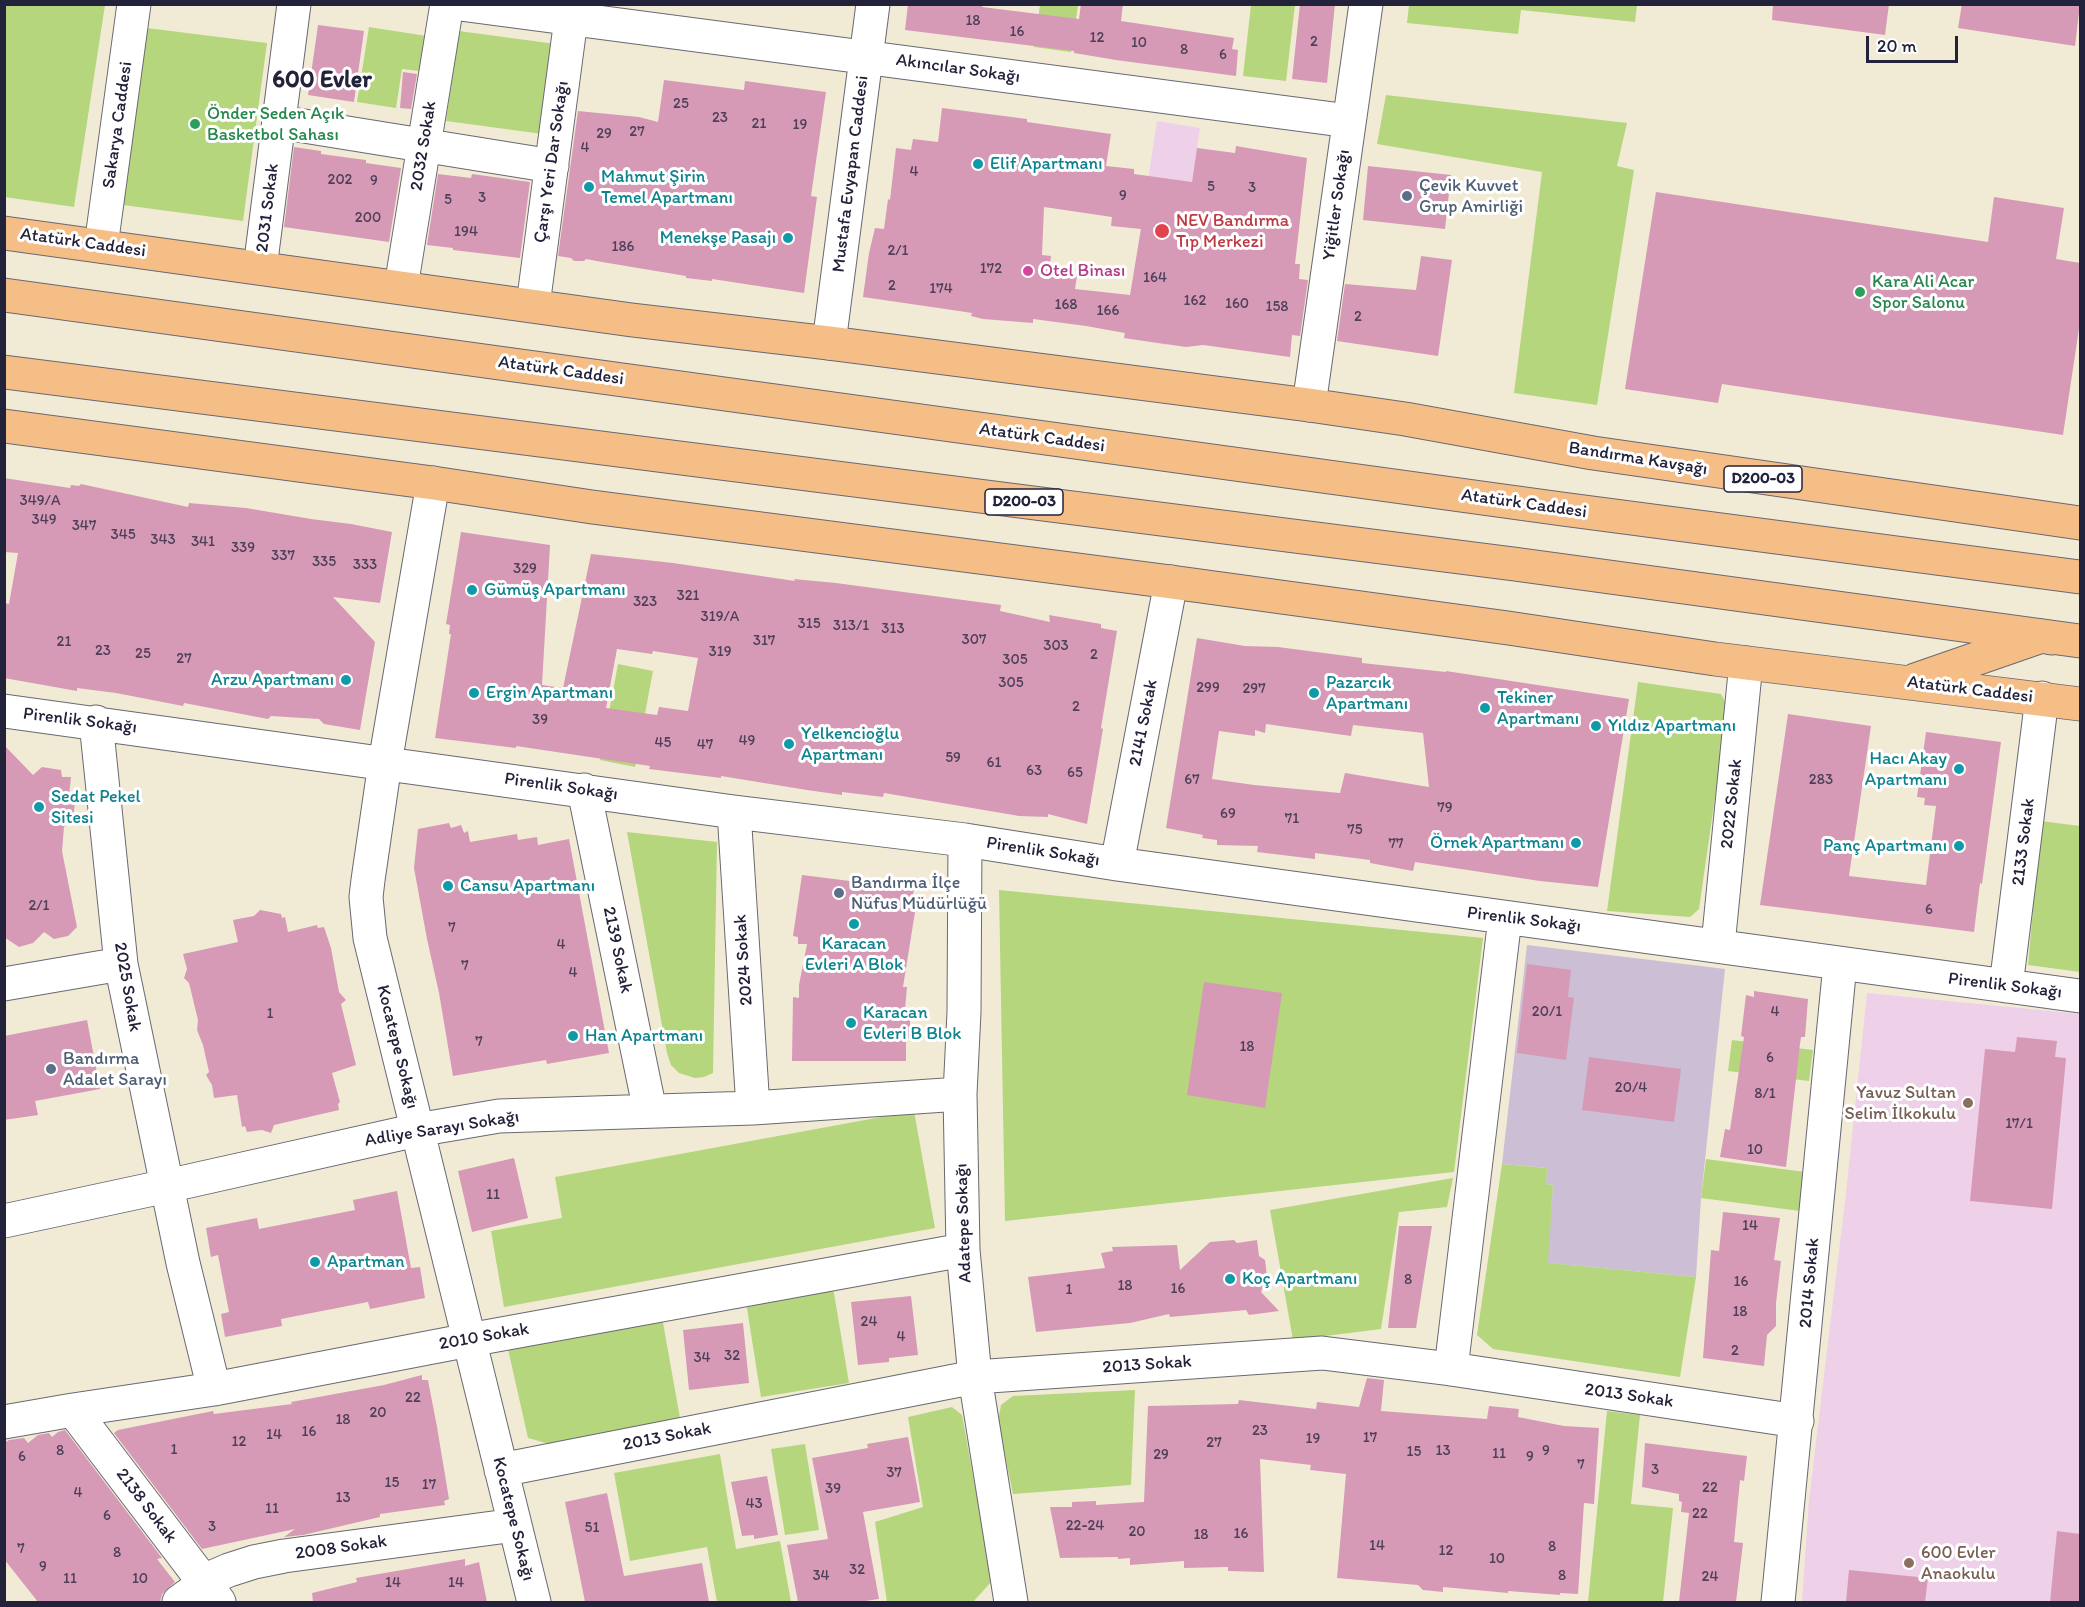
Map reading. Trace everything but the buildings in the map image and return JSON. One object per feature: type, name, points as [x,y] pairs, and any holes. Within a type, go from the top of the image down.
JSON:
[{"type":"main road","name":"Atatürk Caddesi","points":[[4,233],[401,286],[632,320],[1309,405],[1446,427]]},
{"type":"main road","name":"Atatürk Caddesi","points":[[4,295],[1562,509],[2080,577]]},
{"type":"main road","name":"D200-03","points":[[4,372],[1478,559],[2080,642]]},
{"type":"main road","name":"Atatürk Caddesi","points":[[4,426],[433,483],[592,507],[1171,582],[1746,663],[2080,704]]},
{"type":"main road","name":"Bandırma Kavşağı","points":[[1446,427],[1593,453],[2080,523]]},
{"type":"main road","points":[[1908,682],[2042,636],[2080,657]]},
{"type":"street","name":"Sakarya Caddesi","points":[[101,246],[134,4]]},
{"type":"street","name":"2031 Sokak","points":[[260,268],[294,4]]},
{"type":"street","name":"2032 Sokak","points":[[401,286],[447,4]]},
{"type":"street","name":"Akıncılar Sokağı","points":[[460,4],[1349,121]]},
{"type":"street","name":"Mustafa Evyapan Caddesi","points":[[829,343],[873,4]]},
{"type":"street","name":"Yiğitler Sokağı","points":[[1309,405],[1366,4]]},
{"type":"street","name":"Çarşı Yeri Dar Sokağı","points":[[533,305],[571,19]]},
{"type":"street","points":[[279,122],[552,166]]},
{"type":"street","name":"Kocatepe Sokağı","points":[[433,483],[385,763],[366,897],[370,938],[534,1602]]},
{"type":"street","name":"2141 Sokak","points":[[1118,864],[1171,582]]},
{"type":"street","name":"2022 Sokak","points":[[1718,945],[1746,663]]},
{"type":"street","name":"2133 Sokak","points":[[2006,986],[2042,698]]},
{"type":"street","name":"Pirenlik Sokağı","points":[[4,711],[734,812],[965,840],[1118,864],[2080,996]]},
{"type":"street","name":"2025 Sokak","points":[[96,722],[121,964],[183,1263],[214,1389]]},
{"type":"street","name":"2139 Sokak","points":[[584,790],[650,1111]]},
{"type":"street","name":"2024 Sokak","points":[[734,812],[753,1108]]},
{"type":"street","name":"Adatepe Sokağı","points":[[965,840],[964,1012],[960,1094],[963,1250],[975,1377],[1011,1602]]},
{"type":"street","points":[[1451,1369],[1505,918]]},
{"type":"street","points":[[4,984],[121,964]]},
{"type":"street","name":"2014 Sokak","points":[[1778,1602],[1840,964]]},
{"type":"street","name":"Adliye Sarayı Sokağı","points":[[4,1221],[417,1130],[499,1116],[753,1108],[960,1094]]},
{"type":"street","name":"2010 Sokak","points":[[4,1422],[214,1389],[963,1250]]},
{"type":"street","name":"2013 Sokak","points":[[501,1470],[975,1377],[1322,1353],[1451,1369],[1797,1421]]},
{"type":"street","name":"2138 Sokak","points":[[73,1410],[200,1596]]},
{"type":"street","name":"2008 Sokak","points":[[200,1596],[229,1570],[284,1556],[514,1525]]},
{"type":"shaded area","name":"NEV Bandırma Tıp Merkezi","points":[[1157,121],[1200,128],[1167,345],[1124,338]]},
{"type":"shaded area","points":[[1527,945],[1725,969],[1701,1198],[1696,1277],[1547,1263],[1553,1185],[1546,1184],[1547,1168],[1502,1164]]},
{"type":"shaded area","points":[[1867,993],[2080,1014],[2080,1602],[1802,1602],[1809,1500],[1846,1193]]},
{"type":"green space","points":[[1409,4],[1637,5],[1635,22],[1521,10],[1518,34],[1407,23]]},
{"type":"green space","points":[[4,5],[105,5],[74,207],[5,197]]},
{"type":"green space","points":[[1040,5],[1078,5],[1071,52],[1034,47]]},
{"type":"green space","points":[[1251,5],[1295,5],[1286,81],[1243,76]]},
{"type":"green space","points":[[369,27],[433,37],[428,72],[402,69],[396,108],[357,102]]},
{"type":"green space","name":"Önder Seden Açık Basketbol Sahası","points":[[147,28],[267,43],[243,221],[123,205]]},
{"type":"green space","points":[[459,31],[563,45],[550,135],[446,121]]},
{"type":"green space","points":[[1386,95],[1627,123],[1617,166],[1634,170],[1597,405],[1514,393],[1542,172],[1377,144]]},
{"type":"green space","points":[[618,664],[653,671],[635,767],[600,760]]},
{"type":"green space","points":[[1638,682],[1721,694],[1728,707],[1699,909],[1690,917],[1607,911]]},
{"type":"green space","points":[[2041,821],[2080,826],[2080,972],[2028,965]]},
{"type":"green space","points":[[627,832],[717,842],[713,1073],[704,1077],[695,1078],[679,1073],[671,1065],[667,1053]]},
{"type":"green space","points":[[999,890],[1483,938],[1454,1172],[1005,1221]]},
{"type":"green space","points":[[1732,1040],[1813,1050],[1809,1081],[1728,1071]]},
{"type":"green space","points":[[914,1111],[935,1228],[504,1307],[491,1231],[562,1218],[555,1177]]},
{"type":"green space","points":[[1706,1159],[1805,1172],[1800,1211],[1701,1198]]},
{"type":"green space","points":[[1502,1164],[1547,1168],[1546,1184],[1553,1185],[1548,1263],[1696,1277],[1680,1377],[1493,1349],[1477,1335]]},
{"type":"green space","points":[[1453,1178],[1447,1207],[1399,1212],[1381,1329],[1293,1340],[1270,1210]]},
{"type":"green space","points":[[833,1287],[849,1383],[761,1397],[746,1302]]},
{"type":"green space","points":[[662,1317],[680,1418],[553,1445],[528,1438],[508,1349]]},
{"type":"green space","points":[[1135,1390],[1131,1485],[1013,1494],[998,1422],[1001,1405],[1013,1396]]},
{"type":"green space","points":[[952,1407],[962,1415],[992,1581],[973,1602],[887,1602],[875,1522],[923,1507],[908,1417]]},
{"type":"green space","points":[[1607,1411],[1640,1415],[1631,1504],[1673,1508],[1663,1602],[1588,1602]]},
{"type":"green space","points":[[805,1444],[819,1530],[785,1535],[771,1449]]},
{"type":"green space","points":[[720,1454],[736,1549],[780,1541],[791,1602],[717,1602],[707,1547],[630,1561],[614,1473]]},
{"type":"place","name":"Önder Seden Açık Basketbol Sahası","points":[[195,124]]},
{"type":"place","name":"Elif Apartmanı","points":[[978,164]]},
{"type":"place","name":"Mahmut Şirin Temel Apartmanı","points":[[589,187]]},
{"type":"place","name":"Çevik Kuvvet Grup Amirliği","points":[[1407,196]]},
{"type":"place","name":"NEV Bandırma Tıp Merkezi","points":[[1162,231]]},
{"type":"place","name":"Menekşe Pasajı","points":[[788,238]]},
{"type":"place","name":"Otel Binası","points":[[1028,271]]},
{"type":"place","name":"Kara Ali Acar Spor Salonu","points":[[1860,292]]},
{"type":"place","name":"Gümüş Apartmanı","points":[[472,590]]},
{"type":"place","name":"Arzu Apartmanı","points":[[346,680]]},
{"type":"place","name":"Ergin Apartmanı","points":[[474,693]]},
{"type":"place","name":"Pazarcık Apartmanı","points":[[1314,693]]},
{"type":"place","name":"Tekiner Apartmanı","points":[[1485,708]]},
{"type":"place","name":"Yıldız Apartmanı","points":[[1596,726]]},
{"type":"place","name":"Yelkencioğlu Apartmanı","points":[[789,744]]},
{"type":"place","name":"Hacı Akay Apartmanı","points":[[1959,769]]},
{"type":"place","name":"Sedat Pekel Sitesi","points":[[39,807]]},
{"type":"place","name":"Örnek Apartmanı","points":[[1576,843]]},
{"type":"place","name":"Panç Apartmanı","points":[[1959,846]]},
{"type":"place","name":"Cansu Apartmanı","points":[[448,886]]},
{"type":"place","name":"Bandırma İlçe Nüfus Müdürlüğü","points":[[839,893]]},
{"type":"place","name":"Karacan Evleri A Blok","points":[[854,924]]},
{"type":"place","name":"Karacan Evleri B Blok","points":[[851,1023]]},
{"type":"place","name":"Han Apartmanı","points":[[573,1036]]},
{"type":"place","name":"Bandırma Adalet Sarayı","points":[[51,1069]]},
{"type":"place","name":"Yavuz Sultan Selim İlkokulu","points":[[1968,1103]]},
{"type":"place","name":"Apartman","points":[[315,1262]]},
{"type":"place","name":"Koç Apartmanı","points":[[1230,1279]]},
{"type":"place","name":"600 Evler Anaokulu","points":[[1909,1563]]},
{"type":"district","name":"600 Evler","points":[[322,81]]}]
